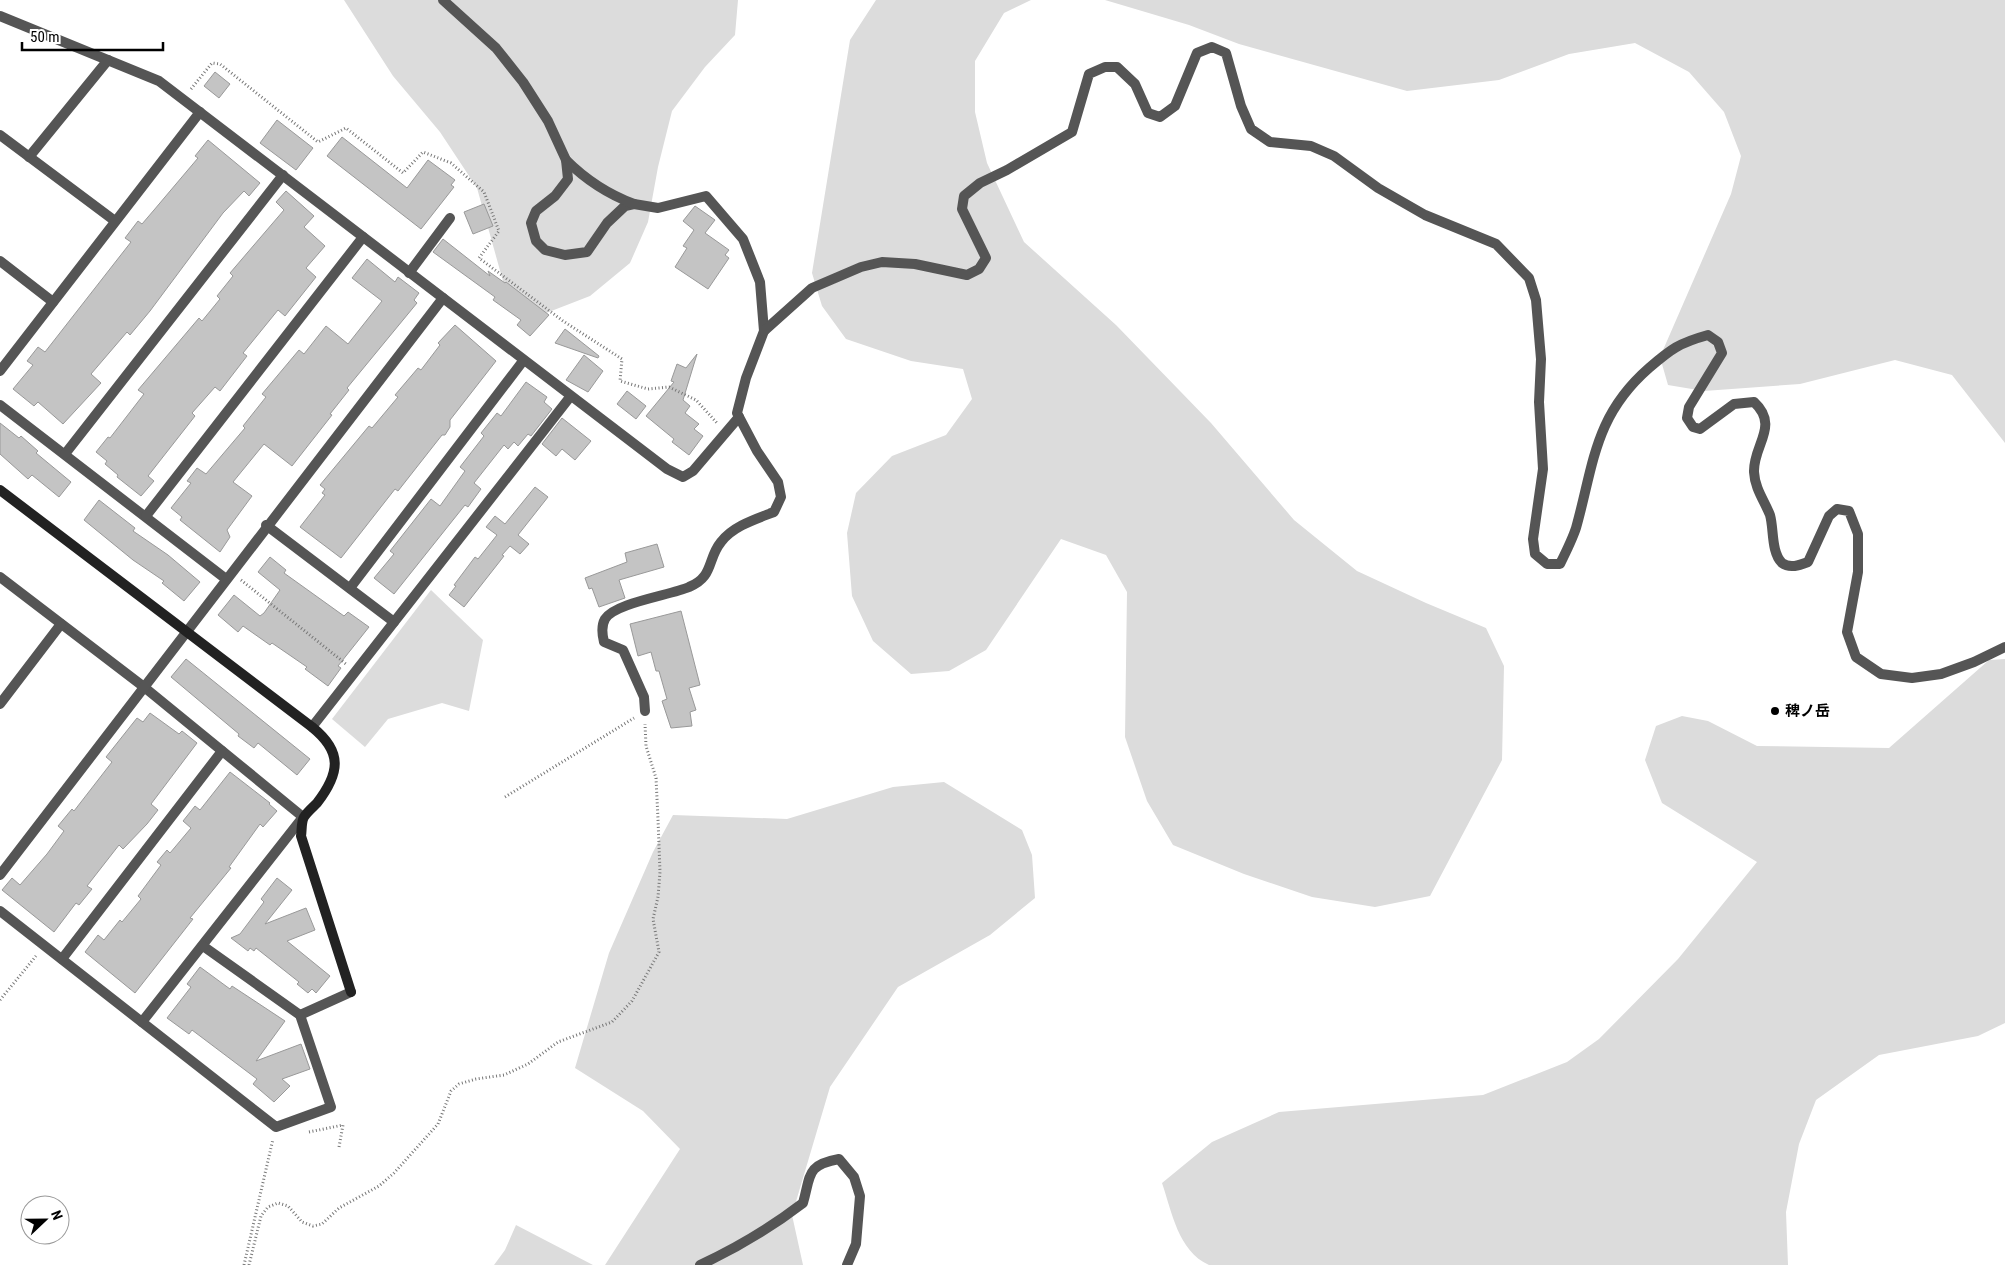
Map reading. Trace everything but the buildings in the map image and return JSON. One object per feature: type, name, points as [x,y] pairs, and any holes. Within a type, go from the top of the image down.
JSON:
[{"type":"street","points":[[442,0],[496,48],[523,82],[548,121],[566,160],[568,180],[555,196],[536,211],[531,223],[536,241],[545,250],[565,256],[587,252],[606,224],[625,206],[634,204]]},
{"type":"street","points":[[0,16],[159,81],[666,469],[683,477],[693,471],[739,417]]},
{"type":"street","points":[[764,331],[812,288],[861,267],[882,262],[915,264],[967,276],[979,269],[986,258],[962,208],[964,196],[980,183],[1007,170],[1072,132],[1089,74],[1105,67],[1117,67],[1135,84],[1148,113],[1160,116],[1175,106],[1197,53],[1212,47],[1226,53],[1234,74],[1241,106],[1251,129],[1270,142],[1311,146],[1334,156],[1378,188],[1425,215],[1496,244],[1529,278],[1536,300],[1540,359],[1538,402],[1543,469],[1533,539],[1535,554],[1547,564],[1560,564],[1575,530],[1590,467],[1602,430],[1616,403],[1639,376],[1672,348],[1708,335],[1718,342],[1722,352],[1688,406],[1687,418],[1693,427],[1700,429],[1734,404],[1754,402],[1764,411],[1767,422],[1754,471],[1757,489],[1770,516],[1773,538],[1780,561],[1786,565],[1797,566],[1808,562],[1829,516],[1837,509],[1849,511],[1858,534],[1858,572],[1847,632],[1856,657],[1882,674],[1912,678],[1941,674],[1974,662],[2005,647]]},
{"type":"street","points":[[29,157],[108,60]]},
{"type":"street","points":[[0,371],[200,112]]},
{"type":"street","points":[[0,135],[115,221]]},
{"type":"street","points":[[566,160],[578,172],[616,197],[634,204],[658,208],[706,196],[742,239],[760,282],[764,331],[746,378],[738,413],[757,452],[778,482],[781,498],[774,512],[744,524],[721,542],[705,578],[690,587],[635,602],[616,610],[605,618],[602,631],[604,642],[623,650],[644,698],[645,711]]},
{"type":"street","points":[[65,454],[283,175]]},
{"type":"street","points":[[409,273],[450,218]]},
{"type":"street","points":[[146,516],[363,237]]},
{"type":"street","points":[[0,261],[53,302]]},
{"type":"street","points":[[0,875],[186,633],[266,525],[443,298]]},
{"type":"street","points":[[350,588],[523,361]]},
{"type":"street","points":[[312,727],[570,397]]},
{"type":"street","points":[[0,405],[146,516],[229,576]]},
{"type":"street","points":[[0,490],[312,727],[332,749],[336,764],[333,779],[317,803],[303,817],[142,1022]]},
{"type":"street","points":[[266,525],[394,622]]},
{"type":"street","points":[[0,577],[144,687],[303,817]]},
{"type":"street","points":[[0,704],[61,624]]},
{"type":"street","points":[[62,959],[222,751]]},
{"type":"street","points":[[300,1015],[351,992],[301,836],[303,817]]},
{"type":"street","points":[[0,911],[276,1127],[331,1107],[300,1015],[203,946]]},
{"type":"street","points":[[700,1265],[738,1248],[769,1230],[803,1203],[809,1173],[821,1162],[839,1159],[854,1177],[860,1196],[856,1244],[847,1265]]},
{"type":"path","points":[[229,576],[356,671]]},
{"type":"path","points":[[249,1265],[261,1216],[268,1207],[278,1203],[288,1206],[302,1222],[314,1226],[322,1224],[339,1208],[379,1186],[394,1173],[438,1124],[451,1092],[459,1084],[476,1079],[504,1075],[528,1064],[558,1042],[612,1022],[632,1001],[659,952],[654,919],[660,872],[656,778],[646,746],[645,711],[505,797]]},
{"type":"path","points":[[0,1000],[44,946]]},
{"type":"path","points":[[302,1133],[343,1125],[340,1147]]},
{"type":"path","points":[[244,1265],[276,1127]]},
{"type":"shaded area","points":[[344,0],[738,0],[735,35],[705,67],[672,111],[658,167],[648,222],[630,263],[590,296],[541,315],[506,292],[477,188],[440,132],[393,76]]},
{"type":"shaded area","points":[[876,0],[1031,0],[1004,13],[975,61],[975,112],[987,163],[1024,242],[1116,325],[1211,423],[1294,520],[1357,571],[1486,628],[1504,666],[1502,760],[1430,896],[1375,907],[1312,897],[1244,874],[1173,845],[1147,801],[1125,737],[1127,592],[1106,555],[1061,539],[986,650],[949,671],[911,674],[873,641],[852,596],[847,533],[856,493],[892,456],[946,435],[972,399],[963,369],[911,361],[846,339],[822,306],[812,273],[850,40]]},
{"type":"shaded area","points":[[1105,0],[2005,0],[2005,443],[1952,375],[1895,360],[1800,384],[1704,391],[1668,385],[1660,357],[1731,194],[1741,156],[1724,112],[1689,72],[1635,43],[1569,54],[1499,80],[1407,91],[1239,44],[1189,25]]},
{"type":"shaded area","points":[[431,590],[483,640],[469,711],[442,703],[388,719],[365,747],[332,719]]},
{"type":"shaded area","points":[[2005,659],[2005,1023],[1978,1036],[1879,1055],[1816,1100],[1799,1144],[1786,1212],[1788,1265],[1209,1265],[1198,1259],[1183,1241],[1173,1218],[1162,1183],[1212,1142],[1279,1112],[1483,1095],[1567,1062],[1599,1039],[1678,959],[1757,862],[1662,803],[1645,760],[1656,726],[1682,716],[1708,721],[1757,746],[1889,748],[1989,660]]},
{"type":"shaded area","points":[[944,782],[1022,830],[1032,855],[1035,898],[990,935],[898,987],[830,1087],[792,1215],[803,1265],[605,1265],[680,1149],[643,1111],[575,1068],[609,953],[653,852],[673,815],[787,819],[893,787]]},
{"type":"shaded area","points":[[516,1225],[593,1265],[494,1265],[505,1250]]},
{"type":"place","name":"稗ノ岳","points":[[1775,711]]}]
